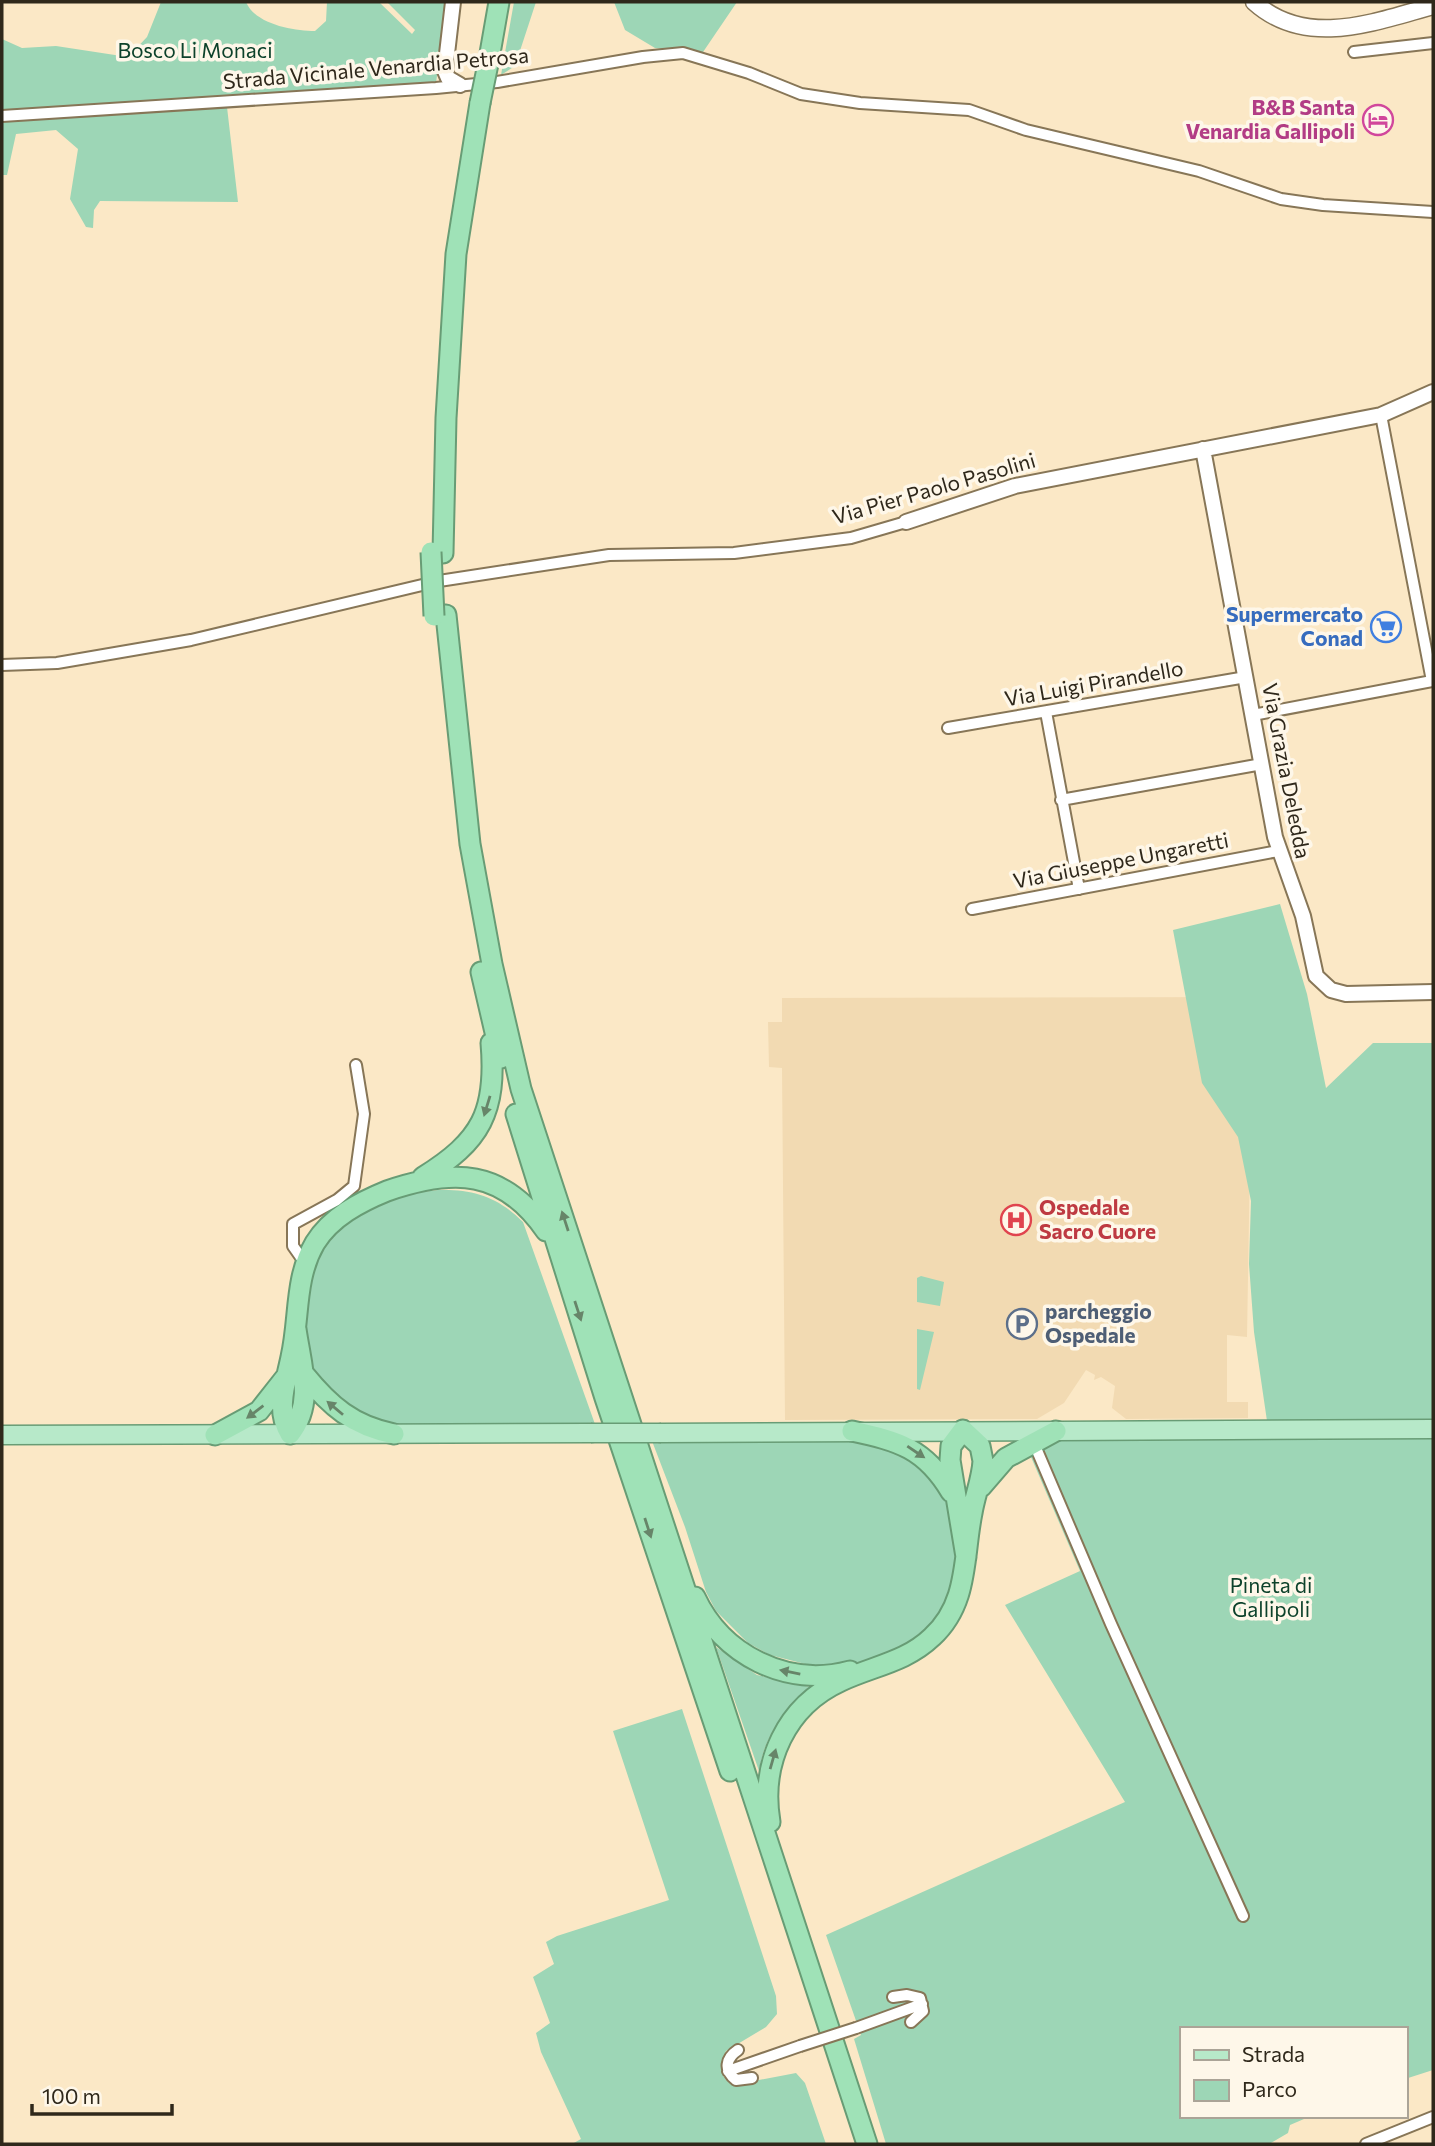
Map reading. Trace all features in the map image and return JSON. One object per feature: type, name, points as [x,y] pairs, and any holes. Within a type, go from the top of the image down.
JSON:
[{"type":"highway","points":[[483,59],[488,2]]},
{"type":"highway","points":[[499,2],[470,97],[455,267],[437,552],[459,847],[489,1014],[557,1246],[691,1659],[855,2144]]},
{"type":"highway","points":[[440,615],[470,844],[492,964],[518,1076],[867,2144]]},
{"type":"highway","points":[[290,1434],[281,1413],[295,1376],[299,1283],[305,1263],[317,1241],[354,1205],[419,1180],[460,1152],[484,1118],[493,1078],[489,1014]]},
{"type":"highway","points":[[419,1180],[470,1176],[493,1183],[517,1197],[537,1217],[557,1246]]},
{"type":"highway","points":[[295,1376],[337,1411],[362,1425],[394,1434]]},
{"type":"highway","points":[[215,1435],[259,1411],[295,1376]]},
{"type":"highway","points":[[810,1968],[798,1911],[770,1824],[767,1793],[772,1759],[788,1726],[820,1692],[840,1681],[905,1656],[933,1637],[953,1609],[963,1586],[982,1469],[982,1451],[963,1430],[953,1442],[950,1473],[960,1514],[966,1557]]},
{"type":"highway","points":[[852,1431],[894,1440],[914,1449],[944,1480],[960,1514]]},
{"type":"highway","points":[[977,1494],[1006,1458],[1033,1441],[1056,1431]]},
{"type":"highway","points":[[646,1473],[663,1503],[700,1608],[715,1630],[735,1649],[770,1667],[811,1675],[842,1673],[905,1656]]},
{"type":"main road","points":[[1254,2],[1266,12],[1288,23],[1328,30],[1375,22],[1433,6]]},
{"type":"main road","points":[[2,1435],[1433,1429]]},
{"type":"street","points":[[453,2],[445,71],[453,83],[470,97]]},
{"type":"street","points":[[1354,52],[1433,43]]},
{"type":"street","name":"Strada Vicinale Venardia Petrosa","points":[[2,116],[470,97],[683,53],[749,73],[801,94],[860,103],[969,110],[1026,130],[1199,172],[1281,199],[1433,212]]},
{"type":"street","name":"Via Pier Paolo Pasolini","points":[[2,665],[57,663],[191,640],[439,582],[609,555],[734,554],[851,538],[1015,486],[1381,415],[1433,393]]},
{"type":"street","points":[[1253,715],[1432,681],[1381,415]]},
{"type":"street","name":"Via Grazia Deledda","points":[[1203,449],[1278,851],[1303,916],[1316,976],[1323,985],[1346,994],[1433,992]]},
{"type":"street","name":"Via Luigi Pirandello","points":[[948,728],[1246,677]]},
{"type":"street","points":[[1046,712],[1079,889]]},
{"type":"street","points":[[1061,800],[1262,764]]},
{"type":"street","name":"Via Giuseppe Ungaretti","points":[[972,909],[1278,851]]},
{"type":"street","points":[[305,1263],[293,1246],[293,1224],[337,1200],[354,1186],[363,1114],[356,1065]]},
{"type":"street","points":[[1033,1441],[1111,1624],[1244,1916]]},
{"type":"street","points":[[893,1997],[914,1995],[920,1998],[920,2017],[911,2022]]},
{"type":"street","points":[[728,2071],[922,2004]]},
{"type":"street","points":[[738,2050],[730,2055],[726,2063],[728,2071],[736,2080],[752,2078]]},
{"type":"street","points":[[1366,2144],[1433,2116]]},
{"type":"shaded area","name":"Ospedale Sacro Cuore","points":[[1250,997],[1252,1039],[1247,1337],[1227,1335],[1227,1402],[1248,1402],[1248,1418],[1126,1419],[1112,1408],[1115,1386],[1101,1377],[1094,1380],[1095,1375],[1086,1370],[1064,1403],[1037,1419],[785,1420],[782,1068],[769,1067],[768,1022],[782,1022],[782,998]]},
{"type":"green space","name":"Bosco Li Monaci","points":[[161,2],[246,2],[257,16],[266,21],[286,28],[315,31],[326,21],[327,2],[379,2],[412,34],[415,30],[387,2],[447,2],[436,83],[2,113],[2,39],[22,48],[56,46],[128,57],[147,37]]},
{"type":"green space","points":[[514,2],[536,2],[515,66],[501,75]]},
{"type":"green space","points":[[614,2],[737,2],[701,55],[655,48],[625,30]]},
{"type":"green space","points":[[227,107],[238,202],[100,201],[94,210],[93,228],[86,227],[70,199],[78,149],[56,130],[16,134],[7,175],[2,175],[2,120]]},
{"type":"green space","name":"Pineta di Gallipoli","points":[[1280,904],[1307,994],[1326,1088],[1373,1043],[1433,1043],[1433,2070],[1407,2078],[1407,2027],[1180,2027],[1180,2118],[1306,2118],[1290,2125],[1288,2133],[1269,2144],[886,2144],[854,2039],[861,2035],[826,1935],[1125,1802],[1005,1605],[1080,1571],[1028,1450],[1055,1440],[1072,1438],[1241,1438],[1267,1421],[1254,1332],[1249,1264],[1251,1201],[1238,1137],[1202,1083],[1173,930]]},
{"type":"green space","points":[[438,1190],[463,1191],[485,1196],[504,1206],[523,1222],[596,1427],[394,1429],[361,1421],[309,1369],[303,1306],[317,1253],[343,1222],[398,1195]]},
{"type":"green space","points":[[921,1276],[944,1282],[940,1306],[917,1302],[917,1278]]},
{"type":"green space","points":[[917,1329],[934,1332],[920,1390],[917,1389]]},
{"type":"green space","points":[[853,1439],[900,1448],[943,1486],[960,1536],[952,1597],[930,1630],[909,1645],[866,1663],[825,1669],[770,1655],[748,1643],[716,1611],[706,1592],[685,1527],[652,1441]]},
{"type":"green space","points":[[716,1647],[757,1675],[810,1687],[777,1725],[766,1746],[759,1771]]},
{"type":"green space","points":[[682,1709],[776,1996],[777,2014],[766,2027],[726,2051],[721,2066],[723,2074],[733,2085],[796,2073],[805,2083],[826,2144],[572,2144],[581,2139],[541,2052],[536,2033],[550,2023],[533,1977],[554,1964],[546,1942],[557,1936],[669,1900],[613,1731]]},
{"type":"place","name":"B&B Santa Venardia Gallipoli","points":[[1378,120]]},
{"type":"place","name":"Supermercato Conad","points":[[1386,627]]},
{"type":"place","name":"Ospedale Sacro Cuore","points":[[1016,1220]]},
{"type":"place","name":"parcheggio Ospedale","points":[[1022,1324]]}]
